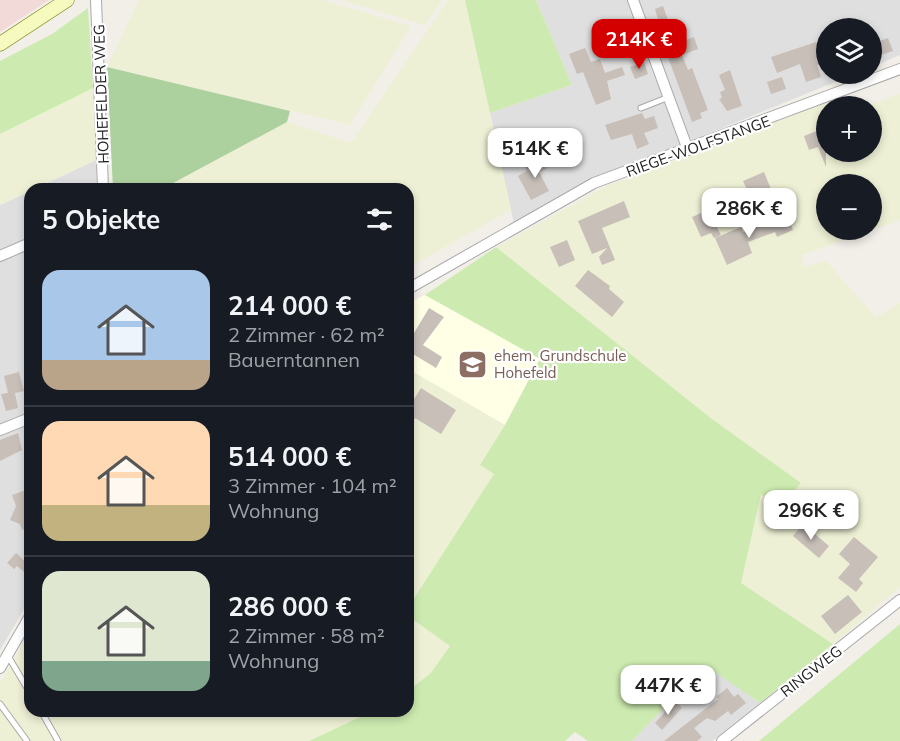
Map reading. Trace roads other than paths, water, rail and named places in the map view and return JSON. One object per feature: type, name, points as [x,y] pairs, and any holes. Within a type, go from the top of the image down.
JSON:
[{"type":"main road","points":[[0,44],[67,0]]},
{"type":"street","name":"HOHEFELDER WEG","points":[[96,0],[103,183]]},
{"type":"street","points":[[633,0],[688,150]]},
{"type":"street","name":"RIEGE-WOLFSTANGE","points":[[414,286],[594,183],[688,150],[900,69]]},
{"type":"street","points":[[0,256],[24,246]]},
{"type":"street","points":[[0,430],[24,420]]},
{"type":"street","name":"RINGWEG","points":[[722,741],[900,600]]},
{"type":"street","points":[[0,668],[24,626]]},
{"type":"lane","points":[[640,108],[669,97]]},
{"type":"lane","points":[[7,655],[24,683]]},
{"type":"lane","points":[[0,704],[27,741]]},
{"type":"lane","points":[[44,717],[58,741]]},
{"type":"place","name":"ehem. Grundschule Hohefeld","points":[[473,364]]}]
